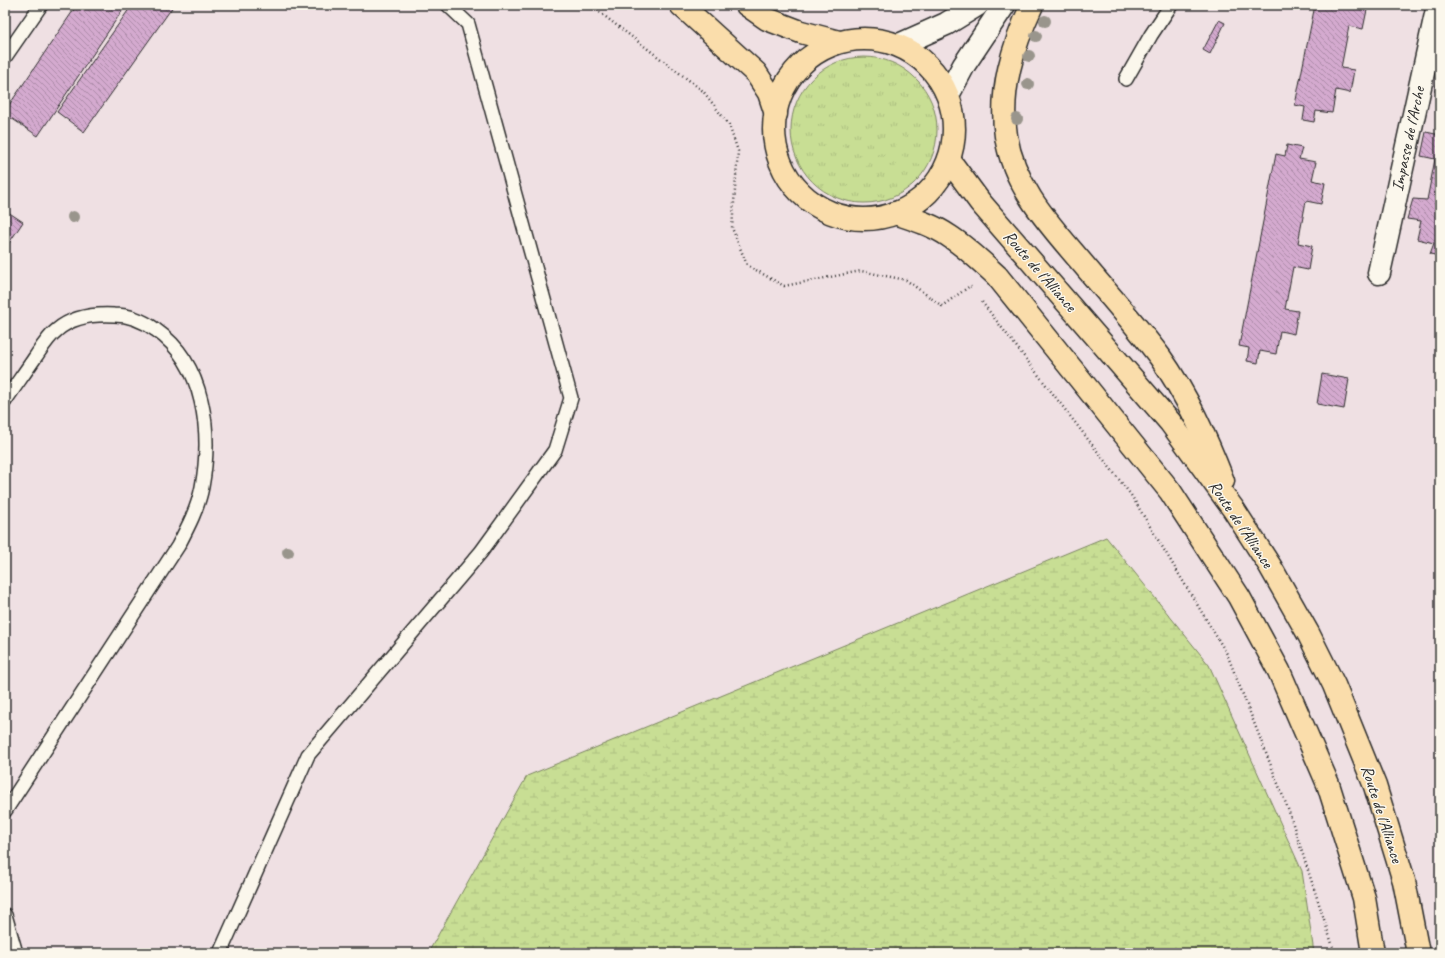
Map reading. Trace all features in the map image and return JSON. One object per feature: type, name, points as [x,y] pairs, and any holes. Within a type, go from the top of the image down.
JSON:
[{"type":"highway","points":[[681,5],[756,73],[768,93],[776,114]]},
{"type":"highway","points":[[746,5],[767,19],[801,32],[838,42]]},
{"type":"highway","points":[[1032,5],[1020,29],[1008,72],[1005,94],[1006,136],[1021,182],[1042,215],[1125,313],[1160,358],[1190,407],[1209,446],[1234,510]]},
{"type":"highway","points":[[860,38],[882,40],[899,45],[922,59],[938,75],[948,95],[954,116],[954,139],[949,160],[938,180],[923,196],[904,209],[883,217],[860,219],[837,215],[816,205],[799,191],[785,172],[777,151],[774,128],[777,106],[786,84],[800,66],[818,52],[838,42],[860,38]]},
{"type":"highway","name":"Route de l'Alliance","points":[[949,160],[980,202],[1170,422],[1234,510],[1274,573],[1309,635],[1334,685],[1375,786],[1404,881],[1418,953]]},
{"type":"highway","points":[[895,213],[929,225],[949,236],[997,276],[1170,491],[1239,597],[1279,671],[1328,784],[1364,898],[1373,953]]},
{"type":"street","points":[[899,45],[946,24],[977,5]]},
{"type":"street","points":[[948,95],[964,65],[1004,5]]},
{"type":"street","name":"Impasse de l'Arche","points":[[1379,273],[1438,5]]},
{"type":"lane","points":[[5,57],[41,5]]},
{"type":"lane","points":[[220,953],[308,755],[481,552],[555,450],[571,398],[468,24],[448,5]]},
{"type":"lane","points":[[1126,79],[1151,35],[1171,5]]},
{"type":"lane","points":[[5,401],[43,346],[57,330],[71,322],[88,316],[104,314],[119,315],[141,320],[163,335],[175,346],[186,360],[199,390],[206,451],[202,488],[197,507],[178,546],[5,810]]},
{"type":"lane","points":[[5,915],[16,953]]},
{"type":"path","points":[[590,5],[703,91],[729,125],[738,151],[732,228],[748,265],[784,286],[861,271],[906,280],[942,306],[970,286],[975,292]]},
{"type":"path","points":[[980,298],[1131,495],[1226,654],[1288,809],[1335,953]]},
{"type":"green space","points":[[864,57],[892,63],[910,74],[920,84],[931,102],[937,130],[931,158],[920,176],[910,186],[892,197],[864,203],[836,197],[818,186],[808,176],[797,158],[791,130],[797,102],[808,84],[818,74],[836,63]]},
{"type":"green space","points":[[1106,537],[1209,665],[1302,871],[1314,953],[428,953],[527,776]]},
{"type":"building","points":[[77,5],[126,5],[38,136],[5,114],[5,111]]},
{"type":"building","points":[[132,5],[174,5],[84,132],[57,112]]},
{"type":"building","points":[[1315,5],[1368,5],[1363,29],[1349,26],[1341,68],[1354,70],[1350,93],[1336,90],[1332,113],[1316,111],[1314,122],[1303,120],[1305,107],[1295,105]]},
{"type":"building","points":[[1219,20],[1225,23],[1210,54],[1203,50]]},
{"type":"building","points":[[1440,68],[1440,92],[1435,91]]},
{"type":"building","points":[[1426,132],[1440,135],[1440,256],[1430,254],[1434,243],[1417,239],[1421,221],[1407,219],[1413,199],[1427,200],[1435,159],[1421,156]]},
{"type":"building","points":[[1287,145],[1302,148],[1299,159],[1316,162],[1312,180],[1325,183],[1321,204],[1306,201],[1298,243],[1312,246],[1308,270],[1293,267],[1285,309],[1298,311],[1294,334],[1280,331],[1276,354],[1260,351],[1258,363],[1247,361],[1249,348],[1239,346],[1276,154],[1285,156]]},
{"type":"building","points":[[5,210],[23,222],[5,249]]},
{"type":"building","points":[[1322,374],[1349,379],[1344,409],[1317,404]]}]
